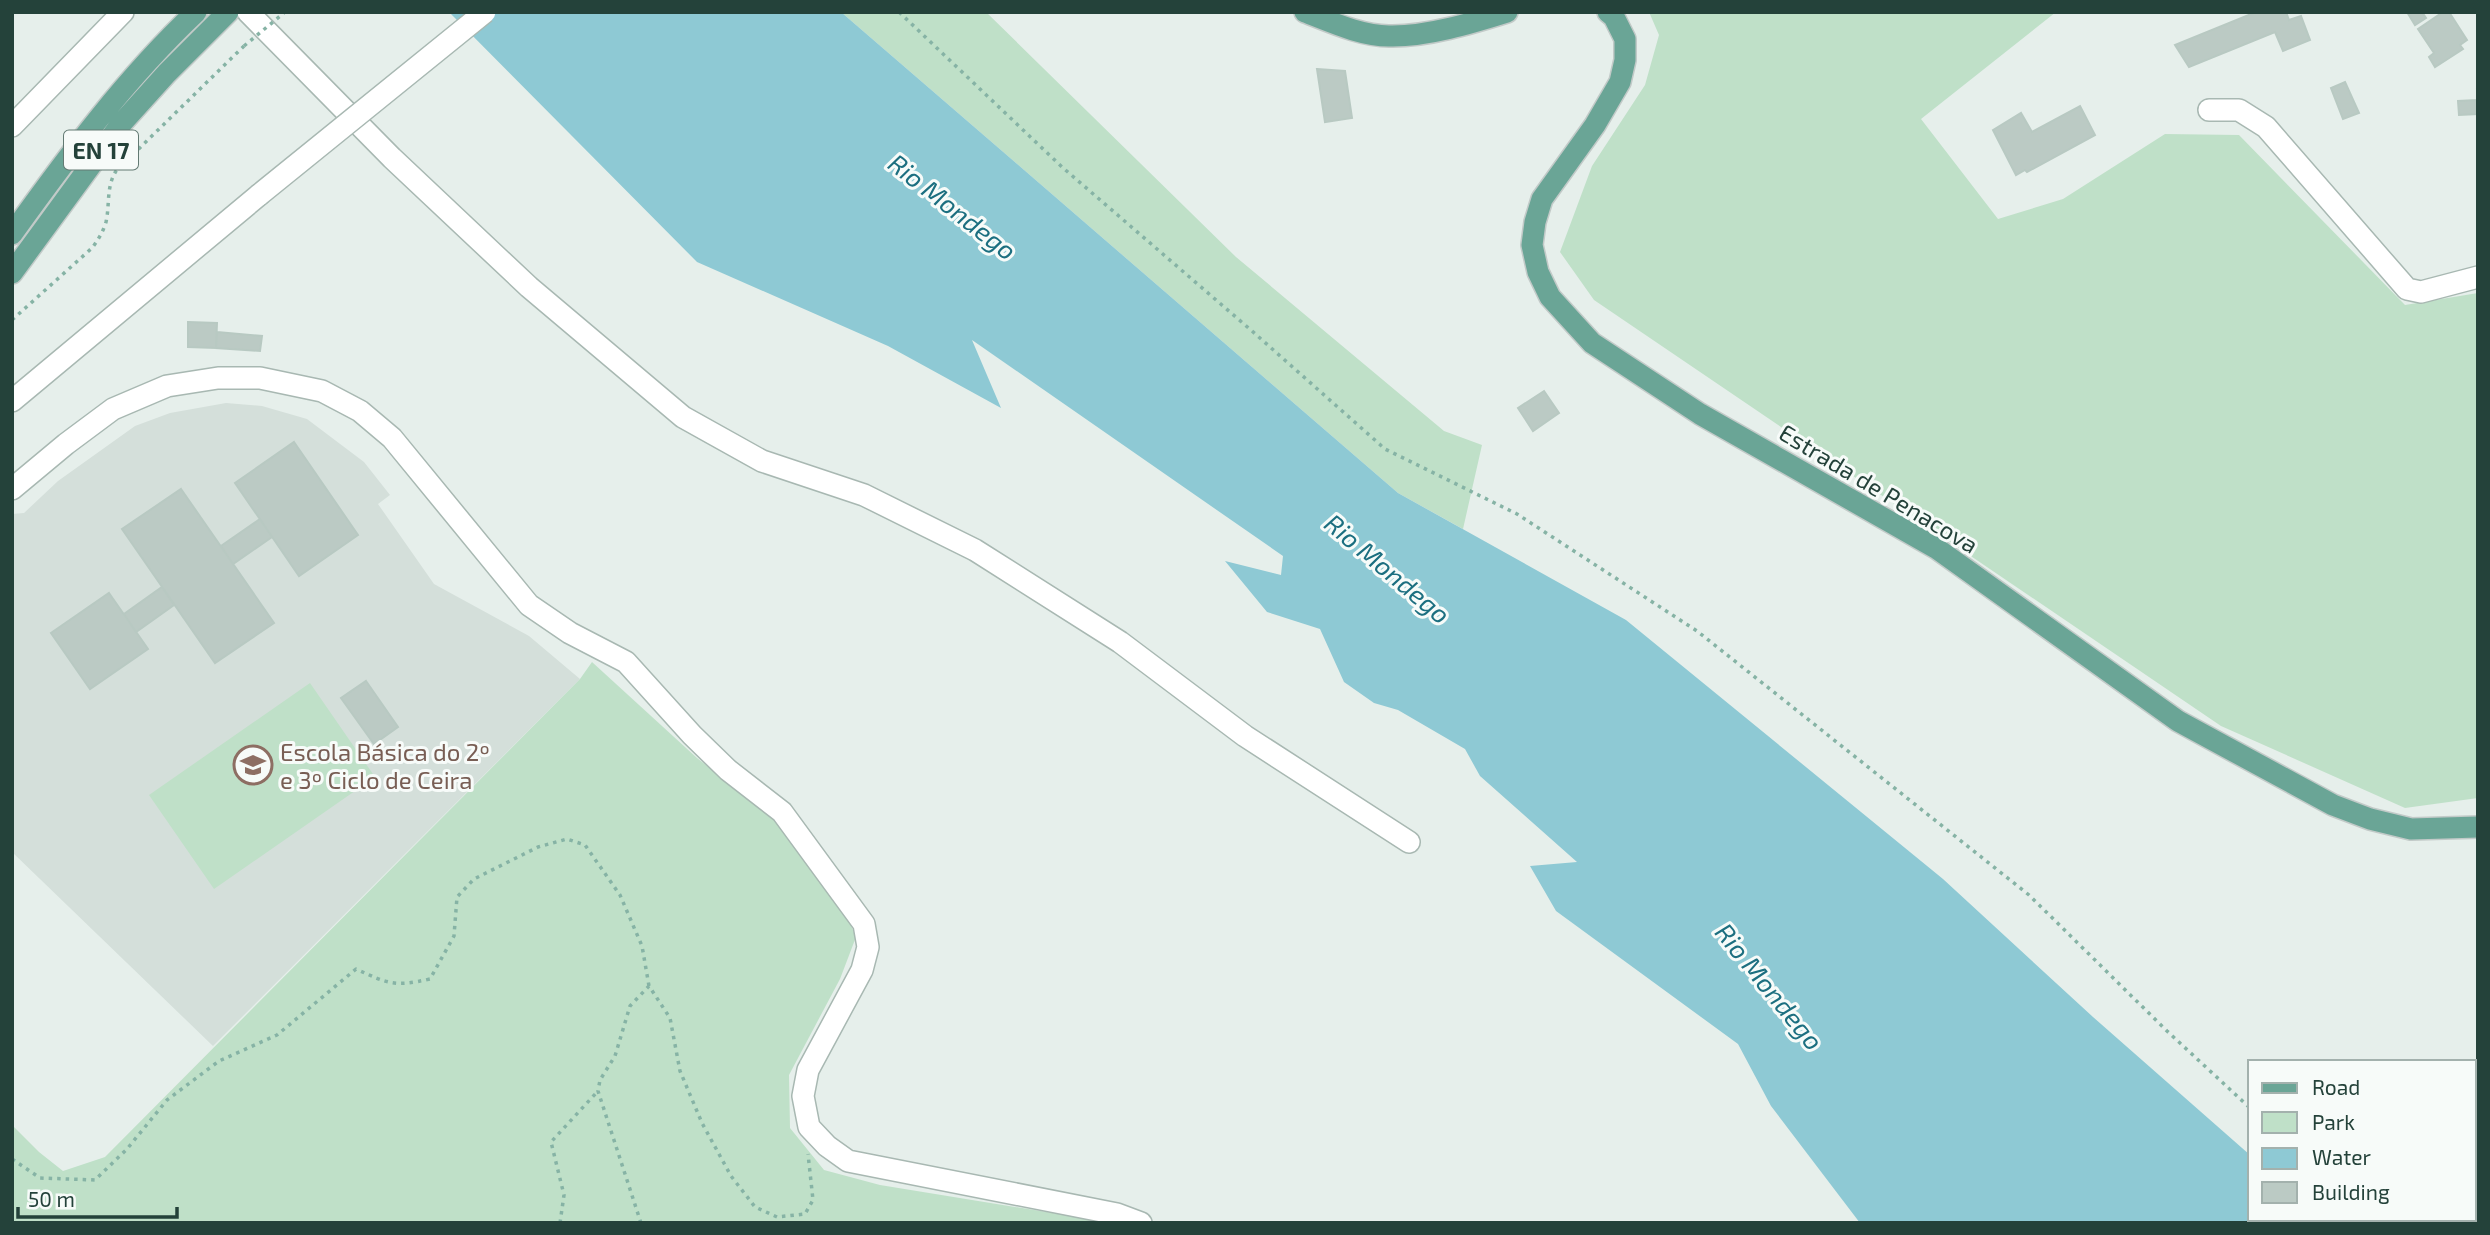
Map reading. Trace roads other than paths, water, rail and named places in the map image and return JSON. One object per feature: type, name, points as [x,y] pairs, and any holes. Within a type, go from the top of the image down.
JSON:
[{"type":"main road","name":"EN 17","points":[[12,273],[121,124],[202,36],[228,12]]},
{"type":"main road","points":[[1305,12],[1358,31],[1389,36],[1455,28],[1507,12]]},
{"type":"main road","name":"Estrada de Penacova","points":[[1608,12],[1614,16],[1625,39],[1625,60],[1620,82],[1595,125],[1542,199],[1532,245],[1538,272],[1549,297],[1592,343],[1700,414],[1936,548],[2178,721],[2333,805],[2411,829],[2478,827]]},
{"type":"main road","name":"EN 17","points":[[16,223],[125,86],[195,13]]},
{"type":"street","points":[[12,126],[123,12]]},
{"type":"street","points":[[248,12],[393,158],[529,287],[683,417],[762,461],[864,495],[975,550],[1120,642],[1245,737],[1409,842]]},
{"type":"street","points":[[12,401],[259,195],[485,12]]},
{"type":"street","points":[[2209,110],[2239,110],[2266,127],[2407,289],[2421,292],[2478,277]]},
{"type":"street","points":[[12,489],[113,409],[167,386],[218,378],[260,378],[321,391],[360,411],[392,438],[529,605],[570,633],[626,662],[692,735],[728,770],[782,812],[864,924],[868,947],[862,970],[808,1070],[803,1096],[809,1127],[827,1146],[848,1161],[1117,1214],[1141,1223]]},
{"type":"water","name":"Rio Mondego","points":[[449,12],[841,12],[1398,493],[1626,620],[1943,879],[2093,1017],[2248,1153],[2248,1221],[2322,1223],[1860,1223],[1771,1106],[1738,1044],[1556,911],[1530,866],[1577,862],[1480,776],[1465,749],[1398,710],[1374,703],[1344,682],[1320,629],[1267,612],[1225,561],[1281,575],[1283,556],[972,340],[1001,408],[888,346],[697,262]]},
{"type":"place","name":"Escola Básica do 2º e 3º Ciclo de Ceira","points":[[253,765]]}]
